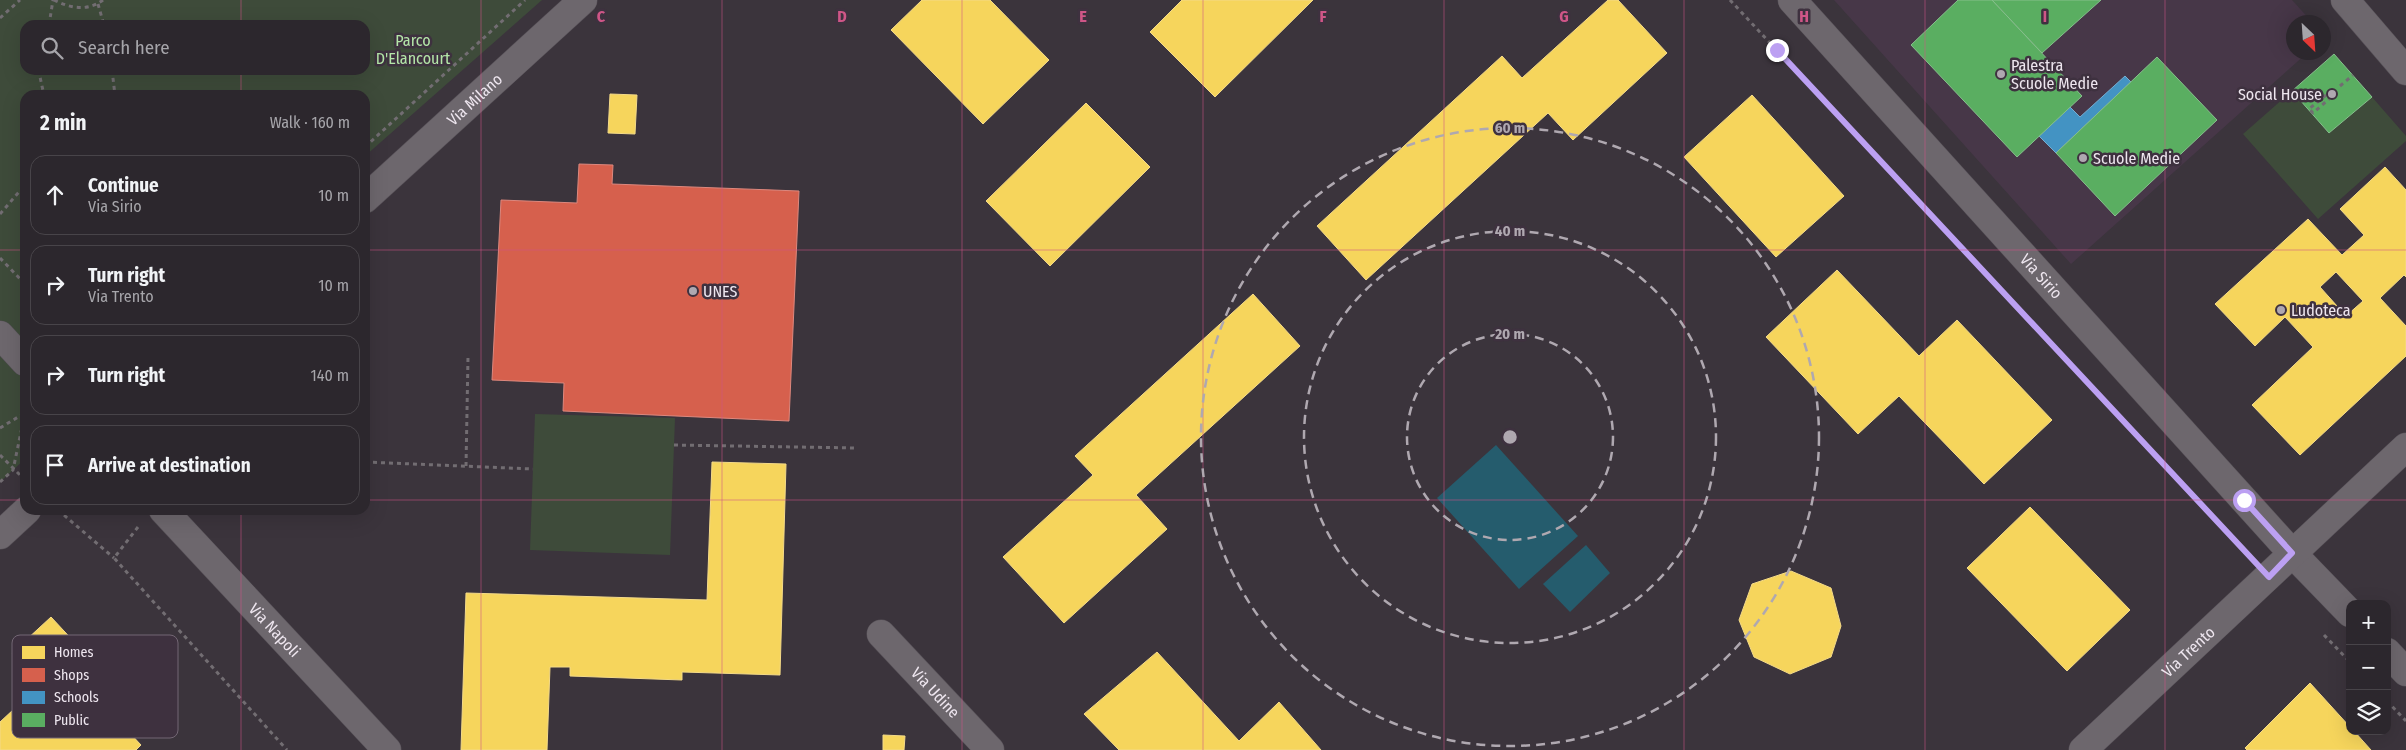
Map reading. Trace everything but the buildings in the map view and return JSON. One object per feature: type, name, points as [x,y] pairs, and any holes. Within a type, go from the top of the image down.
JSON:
[{"type":"street","name":"Via Milano","points":[[370,195],[583,0]]},
{"type":"street","name":"Via Sirio","points":[[1792,0],[2292,553],[2346,609]]},
{"type":"street","points":[[2345,0],[2406,72]]},
{"type":"street","points":[[0,335],[20,357]]},
{"type":"street","name":"Via Trento","points":[[2083,750],[2406,447]]},
{"type":"street","points":[[0,534],[21,515]]},
{"type":"street","name":"Via Napoli","points":[[169,515],[387,750]]},
{"type":"street","name":"Via Udine","points":[[881,634],[990,750]]},
{"type":"street","points":[[2391,656],[2406,672]]},
{"type":"path","points":[[0,18],[20,0]]},
{"type":"path","points":[[50,20],[54,0],[66,6],[82,8],[98,4],[103,0]]},
{"type":"path","points":[[370,142],[525,0]]},
{"type":"path","points":[[1730,0],[2269,577]]},
{"type":"path","points":[[98,4],[103,20]]},
{"type":"path","points":[[2340,86],[2353,74]]},
{"type":"path","points":[[40,75],[43,90]]},
{"type":"path","points":[[113,75],[114,90]]},
{"type":"path","points":[[2326,95],[2310,108],[2313,113],[2329,99]]},
{"type":"path","points":[[0,214],[20,191]]},
{"type":"path","points":[[0,258],[20,279]]},
{"type":"path","points":[[466,466],[468,357]]},
{"type":"path","points":[[0,428],[20,416]]},
{"type":"path","points":[[0,482],[13,470],[20,434]]},
{"type":"path","points":[[674,446],[857,448]]},
{"type":"path","points":[[0,455],[20,476]]},
{"type":"path","points":[[370,462],[533,469]]},
{"type":"path","points":[[64,515],[114,558],[287,750]]},
{"type":"path","points":[[114,558],[138,526]]},
{"type":"path","points":[[2323,634],[2346,658]]},
{"type":"path","points":[[2391,705],[2406,721]]},
{"type":"shaded area","name":"Scuole Medie","points":[[1834,0],[2292,0],[2306,15],[2286,15],[2286,60],[2299,60],[2071,264]]},
{"type":"green space","name":"Parco D'Elancourt","points":[[0,0],[542,0],[370,152],[370,90],[20,90],[20,464],[0,482]]},
{"type":"green space","points":[[2292,91],[2329,133],[2372,97],[2406,136],[2406,141],[2318,219],[2243,134]]},
{"type":"green space","points":[[535,414],[675,418],[670,555],[530,550]]},
{"type":"water","points":[[1496,445],[1578,536],[1519,589],[1437,498]]},
{"type":"water","points":[[1586,545],[1610,573],[1570,612],[1543,584]]},
{"type":"place","name":"Palestra Scuole Medie","points":[[2001,74]]},
{"type":"place","name":"Social House","points":[[2332,94]]},
{"type":"place","name":"Scuole Medie","points":[[2083,158]]},
{"type":"place","name":"UNES","points":[[693,291]]},
{"type":"place","name":"Ludoteca","points":[[2281,310]]},
{"type":"route","points":[[1777,50],[2269,577],[2292,553],[2244,500]]}]
